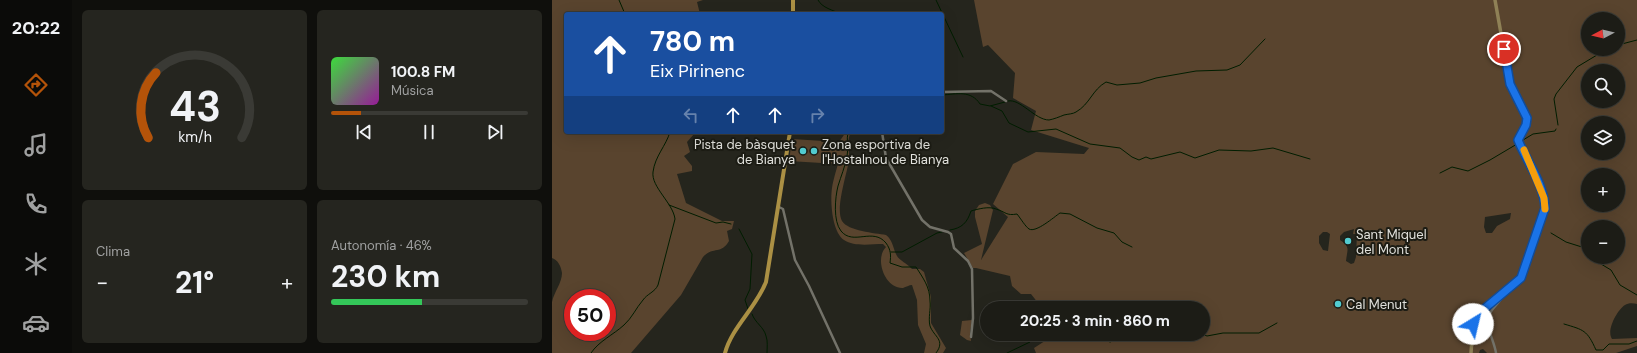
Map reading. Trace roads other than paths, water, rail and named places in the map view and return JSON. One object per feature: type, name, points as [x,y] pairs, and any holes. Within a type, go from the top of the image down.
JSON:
[{"type":"main road","points":[[793,0],[793,12]]},
{"type":"main road","points":[[1471,353],[1473,324],[1476,317],[1515,284],[1523,274],[1545,208],[1544,198],[1518,140],[1526,125],[1527,118],[1512,89],[1509,78],[1495,0]]},
{"type":"main road","points":[[725,353],[730,341],[764,287],[779,207],[790,134]]},
{"type":"street","points":[[944,92],[991,90],[1006,101]]},
{"type":"street","points":[[882,134],[886,158],[922,220],[930,227],[951,234],[954,248],[968,261],[972,269],[973,318],[971,337]]},
{"type":"street","points":[[779,207],[783,209],[794,260],[809,286],[840,353]]},
{"type":"street","points":[[1496,353],[1488,324],[1492,310],[1503,299],[1506,291]]},
{"type":"waterway","points":[[619,0],[624,12]]},
{"type":"waterway","points":[[818,0],[825,7],[836,12]]},
{"type":"waterway","points":[[936,0],[942,12]]},
{"type":"waterway","points":[[944,17],[963,57]]},
{"type":"waterway","points":[[1008,101],[1018,103],[1038,117],[1051,120],[1064,115],[1072,114],[1081,109],[1097,89],[1106,82],[1117,85],[1140,83],[1156,78],[1196,71],[1227,70],[1240,65],[1265,39]]},
{"type":"waterway","points":[[1625,43],[1637,40]]},
{"type":"waterway","points":[[1558,125],[1554,99],[1556,94],[1577,67],[1595,56]]},
{"type":"waterway","points":[[944,95],[968,95],[980,104],[990,106],[1005,102]]},
{"type":"waterway","points":[[991,106],[1002,111],[1009,123],[1028,132],[1056,129],[1090,144],[1120,148],[1132,157],[1139,160],[1146,157],[1151,159],[1180,152],[1195,158],[1219,150],[1251,151],[1273,148],[1310,159]]},
{"type":"waterway","points":[[1523,140],[1533,134],[1555,131],[1556,129]]},
{"type":"waterway","points":[[591,353],[606,338],[620,329],[627,322],[645,298],[658,285],[675,219],[670,207],[655,183],[653,172],[658,156],[669,134]]},
{"type":"waterway","points":[[848,134],[847,156],[836,197],[835,209],[838,227],[846,235],[851,237],[875,236],[881,239],[886,243],[890,250],[890,263],[902,267],[916,267],[929,291],[930,326],[940,342],[939,349],[936,353]]},
{"type":"waterway","points":[[1440,173],[1452,167],[1468,171],[1517,144]]},
{"type":"waterway","points":[[669,205],[716,223],[723,222],[731,224]]},
{"type":"waterway","points":[[950,230],[958,228],[964,224],[971,211],[984,208],[993,208],[1008,214],[1017,214],[1028,228],[1032,230],[1040,227],[1060,213],[1070,214],[1097,228],[1114,233],[1122,242],[1132,247]]},
{"type":"waterway","points":[[739,229],[752,254],[750,289],[745,300],[748,309]]},
{"type":"waterway","points":[[891,252],[902,252],[937,233],[942,232]]},
{"type":"waterway","points":[[1551,233],[1566,242],[1581,247]]},
{"type":"waterway","points":[[1601,264],[1611,270],[1620,285],[1637,295]]},
{"type":"waterway","points":[[752,314],[765,333],[767,340],[767,353]]},
{"type":"waterway","points":[[1210,335],[1223,333],[1259,333],[1277,323]]},
{"type":"waterway","points":[[1564,324],[1584,332],[1590,338],[1596,350],[1603,350],[1609,344],[1629,344],[1637,341]]},
{"type":"waterway","points":[[1007,353],[1031,341]]},
{"type":"waterway","points":[[1108,341],[1113,341]]},
{"type":"place","name":"Pista de bàsquet de Bianya","points":[[803,151]]},
{"type":"place","name":"Zona esportiva de l'Hostalnou de Bianya","points":[[814,151]]},
{"type":"place","name":"Sant Miquel del Mont","points":[[1348,241]]},
{"type":"place","name":"Cal Menut","points":[[1338,304]]}]
